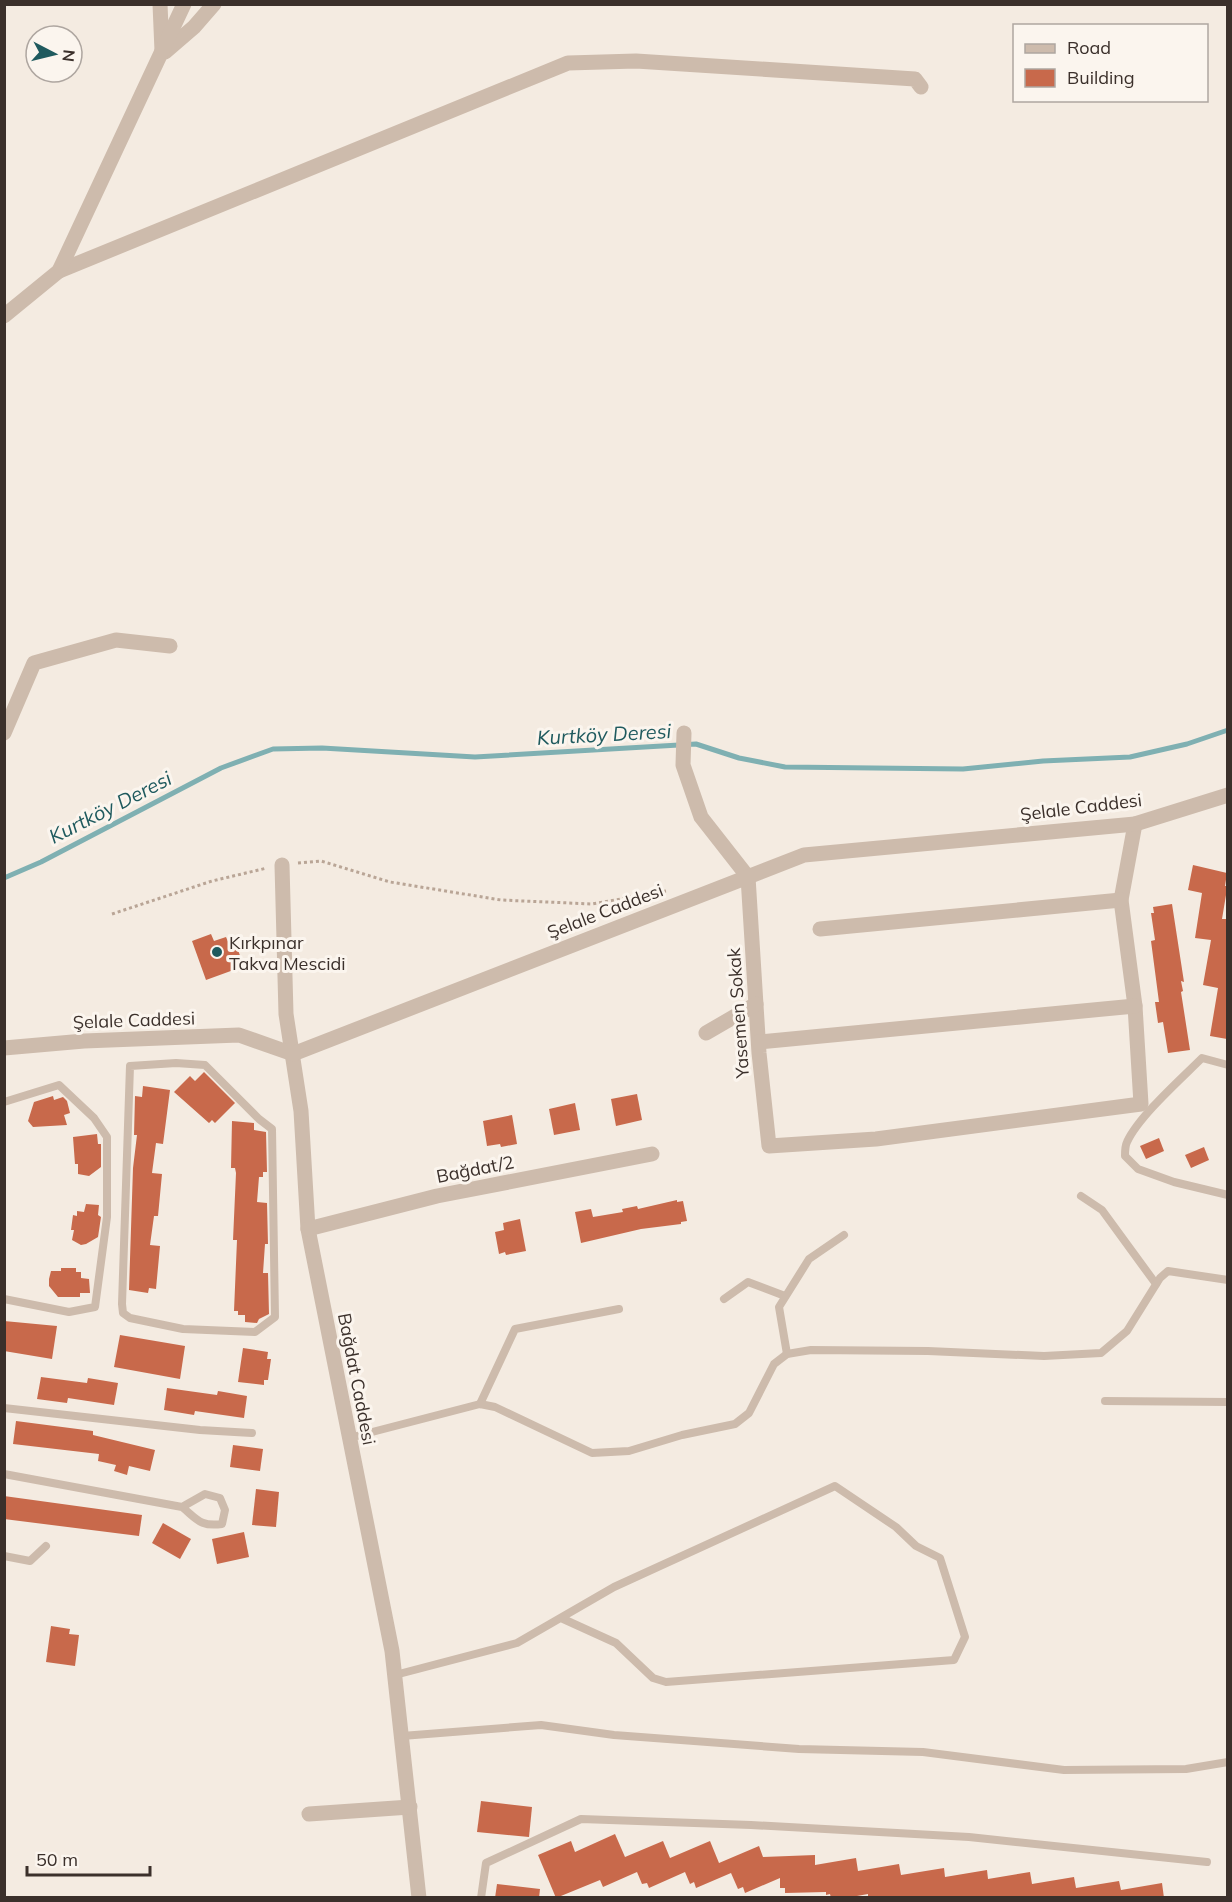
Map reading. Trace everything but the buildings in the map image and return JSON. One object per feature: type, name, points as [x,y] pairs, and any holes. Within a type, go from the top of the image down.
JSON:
[{"type":"street","points":[[160,4],[162,54]]},
{"type":"street","points":[[59,271],[184,4]]},
{"type":"street","points":[[162,54],[194,27],[214,4]]},
{"type":"street","points":[[4,316],[59,271],[568,63],[636,61],[915,79],[921,87]]},
{"type":"street","points":[[4,733],[34,663],[116,640],[170,646]]},
{"type":"street","points":[[684,733],[682,765],[701,817],[748,877]]},
{"type":"street","name":"Şelale Caddesi","points":[[4,1048],[84,1041],[239,1035],[293,1054],[804,855],[1135,824],[1227,795]]},
{"type":"street","points":[[759,1042],[1135,1006],[1121,900],[1135,824]]},
{"type":"street","name":"Bağdat Caddesi","points":[[282,865],[286,1014],[301,1111],[308,1229],[392,1651],[419,1898]]},
{"type":"street","name":"Yasemen Sokak","points":[[748,877],[756,1004],[769,1146],[876,1139],[1141,1104],[1135,1006]]},
{"type":"street","points":[[820,929],[1121,900]]},
{"type":"street","points":[[706,1033],[756,1004]]},
{"type":"street","name":"Bağdat/2","points":[[308,1229],[437,1196],[652,1154]]},
{"type":"street","points":[[309,1814],[410,1807]]},
{"type":"lane","points":[[1227,1065],[1202,1058],[1156,1105],[1136,1130],[1126,1143],[1125,1156],[1138,1169],[1174,1182],[1227,1195]]},
{"type":"lane","points":[[176,1063],[205,1065],[272,1129],[275,1317],[255,1332],[183,1329],[130,1318],[123,1314],[130,1066],[176,1063]]},
{"type":"lane","points":[[4,1102],[59,1085],[94,1118],[107,1137],[107,1217],[95,1307],[69,1312],[4,1299]]},
{"type":"lane","points":[[1081,1196],[1102,1210],[1156,1284]]},
{"type":"lane","points":[[787,1354],[779,1307],[809,1259],[844,1235]]},
{"type":"lane","points":[[349,1438],[480,1404],[495,1407],[592,1454],[629,1451],[682,1435],[735,1424],[749,1413],[774,1364],[787,1354],[811,1350],[928,1351],[1044,1356],[1101,1353],[1127,1331],[1156,1284],[1168,1271],[1227,1280]]},
{"type":"lane","points":[[724,1299],[747,1282],[785,1296]]},
{"type":"lane","points":[[480,1404],[515,1329],[619,1310]]},
{"type":"lane","points":[[1105,1401],[1227,1401]]},
{"type":"lane","points":[[4,1408],[200,1430],[252,1433]]},
{"type":"lane","points":[[4,1474],[182,1507],[201,1524],[222,1524],[225,1510],[220,1498],[205,1494],[182,1507]]},
{"type":"lane","points":[[395,1675],[517,1643],[614,1587],[835,1486],[896,1527],[916,1546],[940,1558],[965,1637],[954,1660],[666,1682],[653,1678],[616,1644],[561,1618]]},
{"type":"lane","points":[[4,1556],[30,1561],[46,1546]]},
{"type":"lane","points":[[402,1736],[541,1725],[614,1735],[799,1749],[923,1752],[1064,1770],[1186,1769],[1227,1762]]},
{"type":"lane","points":[[481,1898],[486,1863],[581,1819],[969,1837],[1207,1862]]},
{"type":"path","points":[[112,914],[212,881],[282,865],[321,861],[390,882],[501,900],[592,904],[670,890]]},
{"type":"waterway","name":"Kurtköy Deresi","points":[[4,878],[41,862],[221,768],[273,749],[322,748],[475,757],[696,744],[739,758],[785,767],[963,769],[1043,761],[1130,757],[1187,744],[1228,730]]},
{"type":"place","name":"Kırkpınar Takva Mescidi","points":[[217,952]]}]
